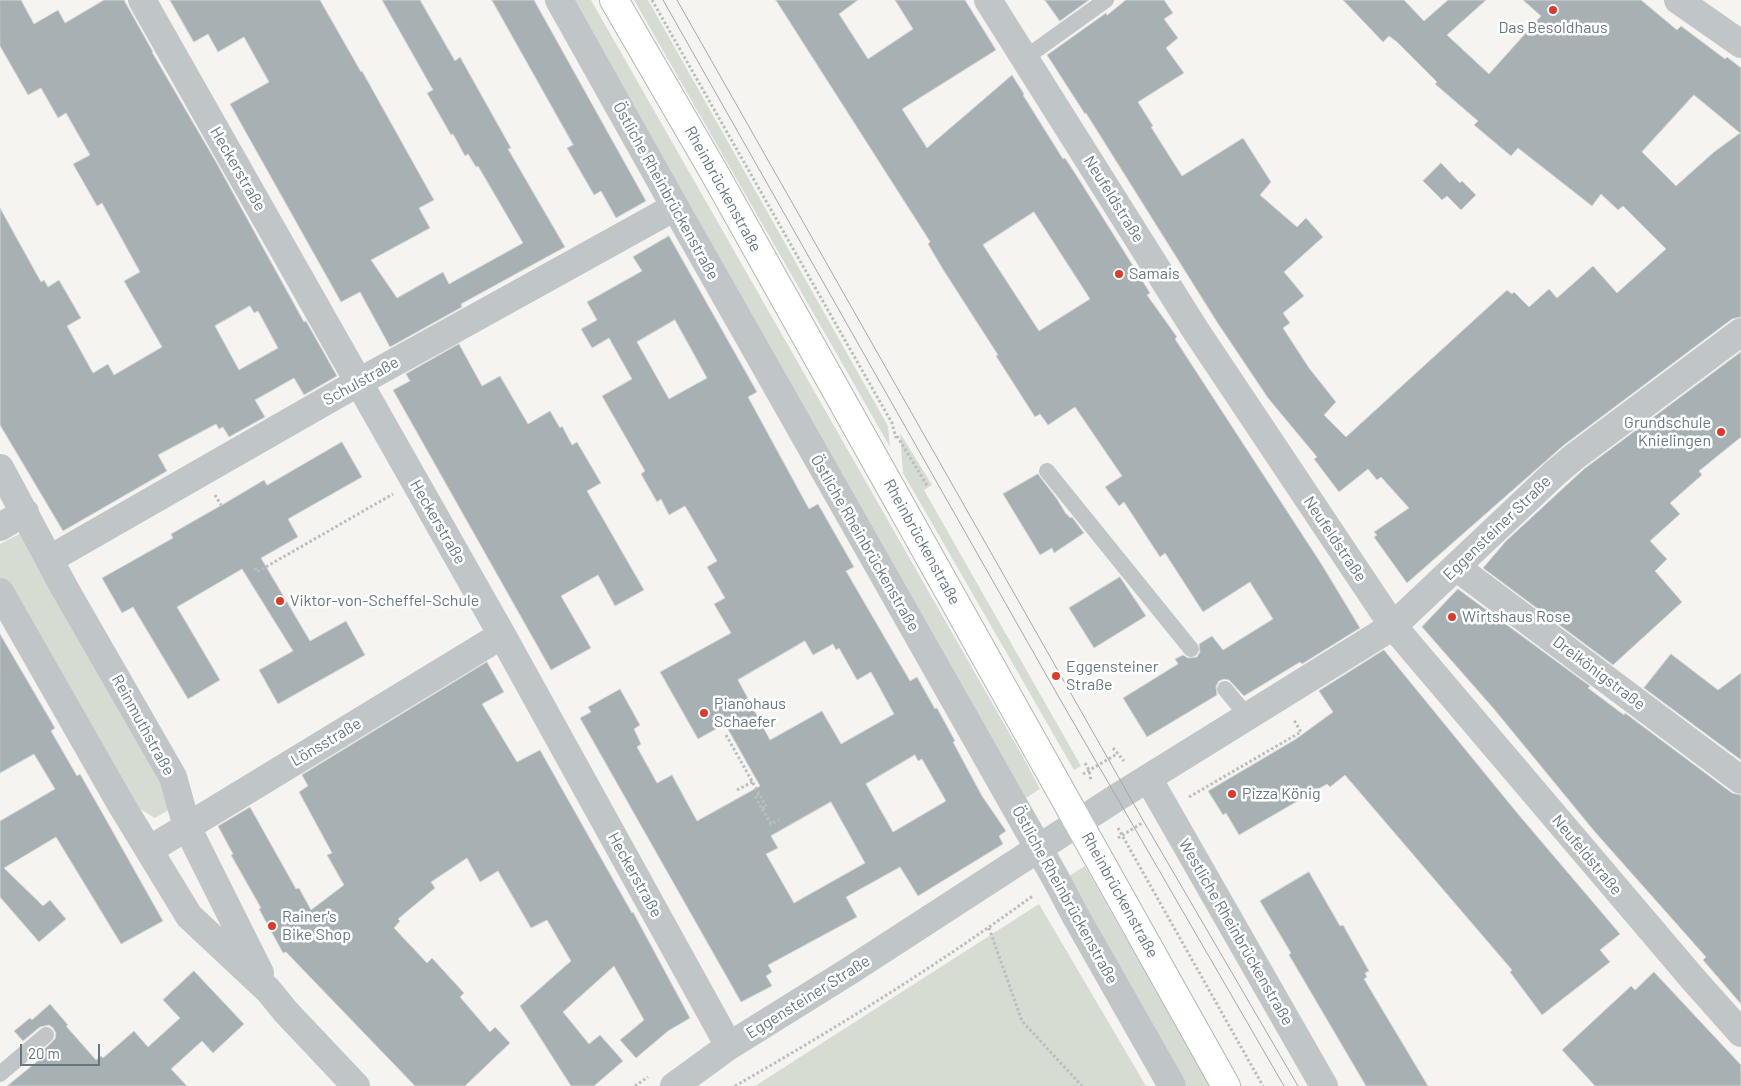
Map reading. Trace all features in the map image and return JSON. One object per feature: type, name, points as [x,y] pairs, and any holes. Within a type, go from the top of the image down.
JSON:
[{"type":"main road","name":"Rheinbrückenstraße","points":[[614,0],[720,182],[1226,1086]]},
{"type":"street","name":"Heckerstraße","points":[[142,0],[502,634],[729,1046]]},
{"type":"street","name":"Östliche Rheinbrückenstraße","points":[[559,0],[674,207],[1039,848],[1172,1086]]},
{"type":"street","name":"Neufeldstraße","points":[[988,0],[1196,331],[1393,626],[1680,964],[1741,1033]]},
{"type":"street","points":[[1678,0],[1741,44]]},
{"type":"street","name":"Schulstraße","points":[[50,559],[359,382],[674,207]]},
{"type":"street","name":"Eggensteiner Straße","points":[[674,1086],[729,1046],[851,970],[1079,822],[1099,795],[1148,778],[1393,626],[1567,462],[1741,332]]},
{"type":"street","name":"Reinmuthstraße","points":[[0,468],[173,777],[187,827],[268,990]]},
{"type":"street","points":[[0,527],[25,512]]},
{"type":"street","name":"Dreikönigstraße","points":[[1456,567],[1741,780]]},
{"type":"street","name":"Reinmuthstraße","points":[[0,592],[189,916],[268,990],[286,1012],[356,1086]]},
{"type":"street","name":"Lönsstraße","points":[[149,850],[502,634]]},
{"type":"street","name":"Westliche Rheinbrückenstraße","points":[[1148,778],[1324,1086]]},
{"type":"lane","points":[[1025,58],[1106,0]]},
{"type":"lane","points":[[1048,471],[1191,649]]},
{"type":"lane","points":[[1226,689],[1248,717]]},
{"type":"lane","points":[[0,1074],[46,1035]]},
{"type":"path","points":[[896,434],[928,487]]},
{"type":"path","points":[[255,568],[257,572],[415,480]]},
{"type":"path","points":[[215,494],[221,505]]},
{"type":"path","points":[[1096,852],[1166,809],[1301,732],[1280,697]]},
{"type":"path","points":[[726,735],[732,741],[766,806]]},
{"type":"path","points":[[1077,776],[1117,754],[1113,748]]},
{"type":"path","points":[[1085,763],[1099,795],[1263,1086]]},
{"type":"path","points":[[737,790],[754,780],[768,805],[762,809]]},
{"type":"path","points":[[761,794],[755,796],[771,824],[779,820]]},
{"type":"path","points":[[736,1086],[830,1032],[989,928],[1056,879]]},
{"type":"path","points":[[989,928],[1022,1021],[1082,1086]]},
{"type":"shaded area","points":[[570,0],[591,0],[1027,764],[1040,789],[1026,798]]},
{"type":"shaded area","points":[[634,0],[648,0],[888,426],[890,447]]},
{"type":"shaded area","points":[[900,433],[932,485],[924,490],[1081,766],[1074,770],[903,473]]},
{"type":"shaded area","points":[[25,531],[169,777],[170,809],[155,818],[127,801],[0,579],[0,544]]},
{"type":"shaded area","points":[[1085,866],[1210,1086],[1187,1086],[1069,876]]},
{"type":"shaded area","points":[[1039,904],[1146,1086],[755,1086]]},
{"type":"building","points":[[0,0],[21,0],[34,24],[58,10],[65,23],[104,0],[124,0],[304,322],[306,321],[337,376],[304,395],[294,378],[255,400],[265,417],[229,437],[223,427],[219,429],[216,424],[158,455],[167,471],[63,531],[0,425],[0,208],[41,282],[44,280],[48,287],[59,280],[81,318],[67,326],[93,373],[108,364],[114,375],[162,347],[124,281],[140,272],[102,203],[97,206],[73,164],[90,155],[66,113],[58,118],[41,88],[28,95],[0,46]],"holes":[[[250,306],[254,313],[258,311],[278,348],[239,370],[215,326]]]},
{"type":"building","points":[[170,0],[320,0],[434,200],[419,208],[430,228],[371,260],[397,298],[443,272],[449,284],[523,243],[478,166],[476,167],[468,154],[465,156],[453,134],[451,135],[427,93],[433,90],[382,0],[420,0],[455,61],[460,57],[511,148],[508,149],[565,247],[461,304],[462,307],[390,347],[360,292],[341,302],[230,104],[269,82],[244,37],[218,52],[208,34],[194,42]]},
{"type":"building","points":[[492,0],[534,0],[646,201],[616,218],[601,191],[594,195],[567,148],[573,145]]},
{"type":"building","points":[[776,0],[858,0],[839,14],[868,59],[913,29],[895,0],[965,0],[996,50],[902,109],[927,148],[1012,75],[1063,159],[1065,158],[1080,181],[1150,293],[1147,295],[1177,337],[1175,339],[1322,565],[1360,628],[1302,664],[1300,662],[1244,696],[1229,680],[1219,681],[1216,686],[1217,695],[1147,737],[1123,698],[1178,664],[1175,659],[1183,655],[1188,658],[1197,657],[1200,652],[1199,644],[1212,636],[1223,650],[1273,619],[1250,582],[1203,612],[1165,553],[1160,557],[1124,502],[1119,506],[1105,487],[1122,476],[1075,407],[1048,425],[1040,414],[1035,417],[944,271],[928,244],[930,242]],"holes":[[[1034,212],[1090,299],[1039,331],[983,245]]]},
{"type":"building","points":[[1045,0],[1089,0],[1060,21]]},
{"type":"building","points":[[1126,0],[1164,0],[1173,13],[1164,19],[1178,38],[1166,48],[1184,73],[1138,102],[1153,126],[1151,127],[1182,176],[1243,138],[1271,182],[1260,195],[1297,227],[1306,218],[1323,237],[1284,272],[1304,296],[1283,313],[1290,323],[1283,328],[1309,368],[1336,402],[1324,415],[1346,437],[1507,290],[1512,294],[1514,292],[1529,307],[1549,289],[1557,298],[1593,266],[1617,293],[1666,249],[1623,206],[1618,210],[1601,194],[1592,206],[1518,148],[1511,156],[1474,125],[1478,121],[1435,84],[1437,82],[1397,42],[1389,36],[1383,42],[1343,0],[1404,0],[1424,21],[1448,0],[1486,0],[1447,35],[1489,74],[1541,16],[1523,0],[1641,0],[1677,30],[1681,26],[1725,59],[1727,57],[1741,68],[1741,317],[1732,319],[1564,445],[1407,583],[1374,537],[1377,535],[1374,532],[1409,508],[1381,477],[1377,480],[1368,469],[1339,492],[1314,459],[1317,457],[1268,398],[1217,322],[1086,113],[1047,55],[1106,13],[1107,15]],"holes":[[[1694,95],[1740,133],[1714,152],[1676,186],[1642,152]]]},
{"type":"building","points":[[1441,163],[1460,183],[1462,181],[1476,195],[1461,210],[1447,196],[1442,200],[1423,181]]},
{"type":"building","points":[[669,236],[757,392],[748,397],[809,509],[818,504],[854,567],[846,571],[910,681],[917,677],[935,709],[937,708],[982,796],[1006,831],[999,836],[1003,844],[918,896],[900,867],[846,897],[857,917],[768,965],[772,972],[766,976],[772,986],[741,1002],[580,718],[591,712],[588,707],[620,689],[640,725],[634,729],[641,744],[637,747],[657,783],[672,775],[697,821],[760,786],[725,724],[698,739],[660,672],[731,633],[714,604],[725,598],[707,567],[717,561],[685,506],[669,515],[661,499],[657,502],[641,474],[645,471],[602,396],[632,379],[609,338],[592,348],[581,329],[597,320],[587,302],[642,271],[633,257]],"holes":[[[675,320],[707,378],[669,399],[637,342]],[[805,641],[813,655],[833,644],[836,650],[839,648],[857,680],[871,672],[894,714],[841,744],[822,711],[770,740],[738,680]],[[915,755],[918,761],[922,759],[946,801],[893,832],[866,784]],[[831,802],[865,863],[794,903],[766,854],[778,848],[771,836]]]},
{"type":"building","points":[[459,344],[482,386],[500,376],[528,424],[550,411],[560,428],[562,426],[572,445],[577,442],[601,483],[587,491],[644,590],[615,606],[598,575],[561,596],[591,648],[551,670],[393,390],[410,381],[406,374]]},
{"type":"building","points":[[1741,352],[1741,437],[1699,471],[1702,475],[1670,503],[1680,514],[1650,541],[1667,559],[1655,571],[1682,602],[1613,665],[1483,568],[1506,541],[1584,469]]},
{"type":"building","points":[[342,442],[362,477],[288,519],[298,537],[261,558],[310,641],[346,621],[365,655],[278,704],[259,670],[293,651],[242,569],[177,607],[220,680],[188,699],[133,607],[122,613],[102,578],[173,538],[171,534],[264,480],[267,485]]},
{"type":"building","points":[[1038,474],[1066,514],[1070,518],[1072,517],[1084,533],[1054,553],[1052,548],[1040,555],[1003,494]]},
{"type":"building","points":[[1120,577],[1146,616],[1094,648],[1069,608]]},
{"type":"building","points":[[1458,589],[1590,686],[1588,688],[1624,715],[1625,713],[1732,793],[1741,795],[1741,1004],[1703,960],[1706,957],[1595,832],[1494,709],[1422,627]]},
{"type":"building","points":[[0,634],[55,728],[51,731],[77,776],[80,774],[163,921],[121,944],[56,837],[4,868],[43,906],[50,900],[66,919],[39,942],[0,897],[0,821],[55,789],[34,754],[0,773]]},
{"type":"building","points":[[1384,650],[1518,814],[1620,934],[1600,950],[1610,962],[1542,1015],[1510,972],[1512,970],[1345,775],[1330,787],[1327,784],[1239,835],[1226,813],[1223,815],[1208,791],[1296,739],[1333,712],[1319,691]]},
{"type":"building","points":[[1671,654],[1718,690],[1741,673],[1741,760],[1644,688]]},
{"type":"building","points":[[487,662],[504,692],[482,704],[517,762],[540,750],[633,912],[690,1018],[668,1031],[636,1058],[620,1040],[644,1020],[614,966],[563,1012],[589,1044],[600,1035],[623,1061],[594,1086],[571,1086],[520,1006],[571,961],[547,920],[531,928],[498,871],[480,882],[467,858],[431,882],[435,888],[398,919],[400,921],[394,928],[427,963],[432,958],[464,993],[460,997],[490,1032],[495,1027],[510,1043],[465,1086],[415,1086],[286,952],[283,953],[259,909],[261,908],[231,855],[233,854],[218,826],[250,807],[296,889],[299,888],[311,910],[344,885],[327,855],[332,853],[299,792],[308,786],[302,775]]},
{"type":"building","points":[[1309,872],[1340,926],[1343,925],[1369,971],[1365,973],[1367,977],[1364,979],[1428,1086],[1366,1086],[1289,955],[1291,953],[1260,901]]},
{"type":"building","points":[[194,971],[244,1024],[213,1053],[202,1041],[171,1069],[187,1086],[7,1086],[39,1060],[36,1057],[55,1039],[56,1033],[49,1025],[40,1027],[23,1041],[14,1031],[30,1018],[32,1020],[50,1004],[68,1025],[66,1026],[96,1060],[101,1056],[103,1058],[134,1031],[148,1047],[180,1018],[163,1000]]},
{"type":"building","points":[[1654,972],[1741,1065],[1741,1086],[1595,1086],[1562,1050],[1631,986],[1635,990]]},
{"type":"tram line","points":[[663,0],[1061,701],[1284,1086]]},
{"type":"tram line","points":[[677,0],[1144,822],[1298,1086]]},
{"type":"place","name":"Das Besoldhaus","points":[[1553,10]]},
{"type":"place","name":"Samais","points":[[1119,274]]},
{"type":"place","name":"Grundschule Knielingen","points":[[1721,432]]},
{"type":"place","name":"Viktor-von-Scheffel-Schule","points":[[280,601]]},
{"type":"place","name":"Wirtshaus Rose","points":[[1452,617]]},
{"type":"place","name":"Eggensteiner Straße","points":[[1056,676]]},
{"type":"place","name":"Pianohaus Schaefer","points":[[704,713]]},
{"type":"place","name":"Pizza König","points":[[1232,794]]},
{"type":"place","name":"Rainer's Bike Shop","points":[[272,926]]}]
